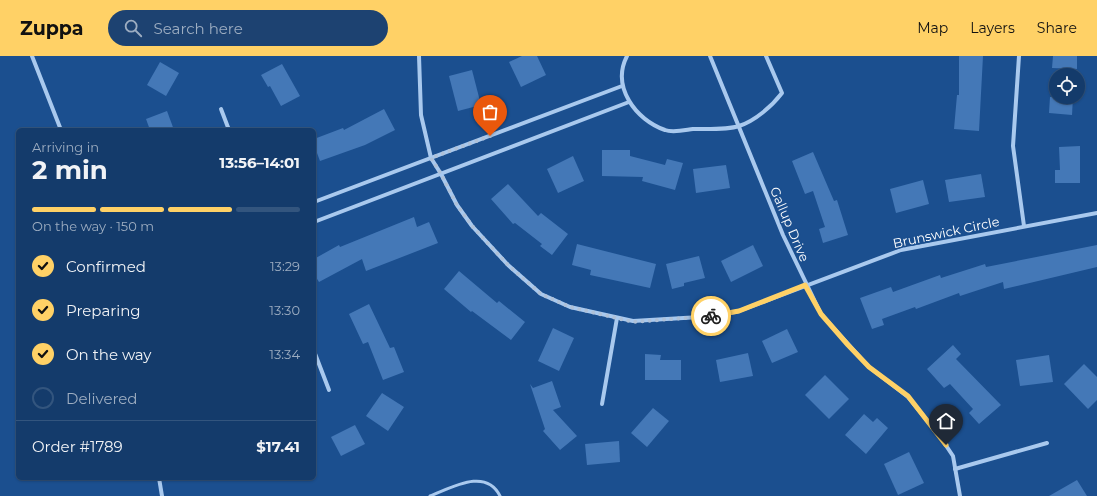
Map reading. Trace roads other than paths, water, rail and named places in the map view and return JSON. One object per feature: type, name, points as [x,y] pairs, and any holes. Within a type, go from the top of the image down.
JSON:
[{"type":"street","points":[[32,56],[60,128]]},
{"type":"street","name":"Brunswick Circle","points":[[419,56],[421,115],[431,158],[457,205],[472,226],[508,265],[541,294],[570,307],[633,322],[717,316],[739,311],[901,250],[1097,213]]},
{"type":"street","points":[[627,56],[623,63],[622,86],[630,102],[646,120],[667,131],[739,126],[768,109],[782,93],[766,56]]},
{"type":"street","name":"Gallup Drive","points":[[710,56],[783,235],[805,285],[821,314],[869,367],[908,396],[938,435],[952,456],[960,496]]},
{"type":"street","points":[[1019,56],[1013,146],[1024,226]]},
{"type":"street","points":[[316,201],[622,86]]},
{"type":"street","points":[[316,221],[630,102]]},
{"type":"street","points":[[221,109],[228,128]]},
{"type":"street","points":[[602,404],[618,318]]},
{"type":"street","points":[[316,356],[329,390]]},
{"type":"street","points":[[955,469],[1047,443]]},
{"type":"street","points":[[159,480],[162,496]]},
{"type":"lane","points":[[430,496],[468,481],[483,481],[497,490],[500,496]]}]
